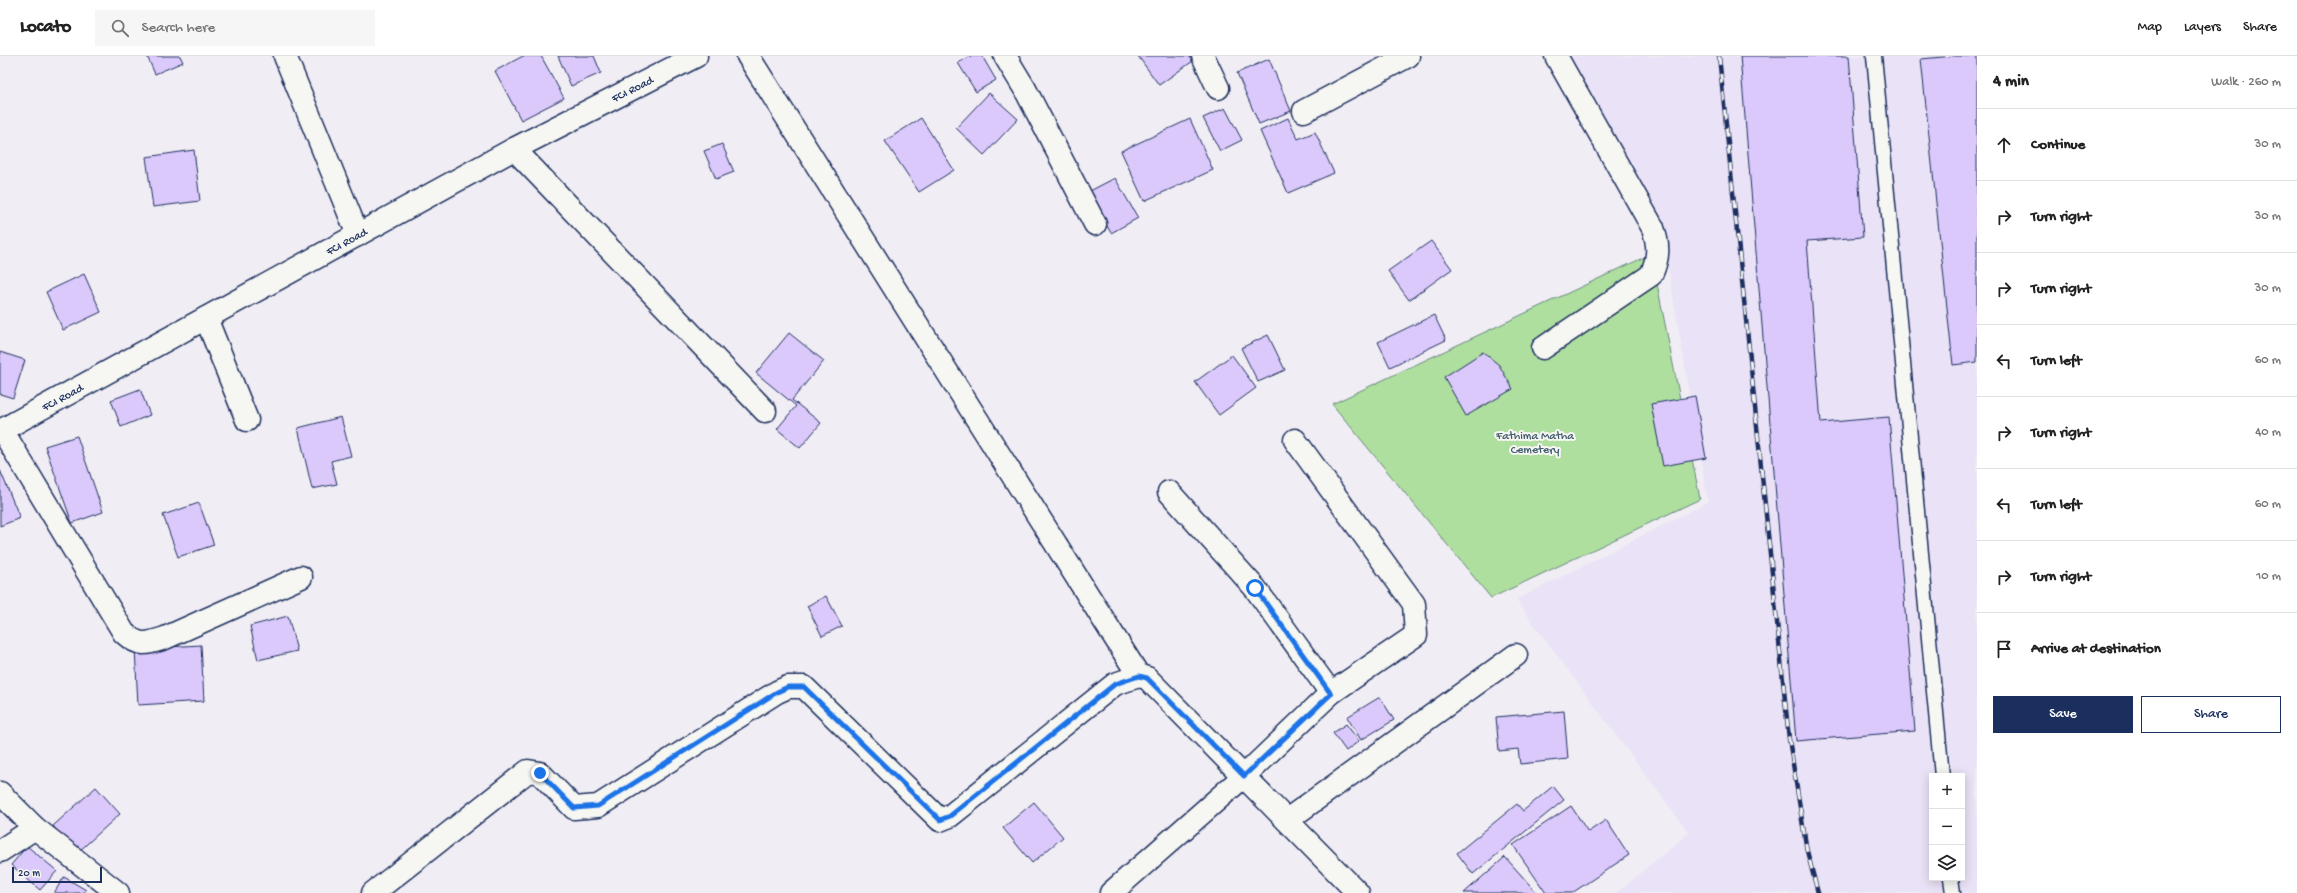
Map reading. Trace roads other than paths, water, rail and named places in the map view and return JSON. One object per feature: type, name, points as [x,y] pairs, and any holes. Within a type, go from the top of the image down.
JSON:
[{"type":"street","points":[[285,56],[358,235]]},
{"type":"street","name":"FCI Road","points":[[1,431],[514,149],[696,56]]},
{"type":"street","points":[[748,56],[1139,676]]},
{"type":"street","points":[[1005,56],[1025,89],[1095,224]]},
{"type":"street","points":[[1203,56],[1218,88]]},
{"type":"street","points":[[1304,111],[1408,56]]},
{"type":"street","points":[[1543,348],[1651,275],[1658,258],[1658,244],[1653,228],[1556,56]]},
{"type":"street","points":[[514,149],[765,411]]},
{"type":"street","points":[[206,318],[247,420]]},
{"type":"street","points":[[1,431],[124,634],[134,642],[147,644],[165,638],[300,577]]},
{"type":"street","points":[[1111,893],[1244,776],[1331,694],[1416,635],[1414,604],[1295,440]]},
{"type":"street","points":[[1169,492],[1255,588],[1331,694]]},
{"type":"street","points":[[1287,820],[1516,655]]},
{"type":"street","points":[[372,893],[528,771],[540,773],[574,808],[598,806],[730,720],[788,687],[804,687],[940,820],[950,816],[1115,684],[1139,676],[1147,678],[1358,893]]},
{"type":"street","points":[[0,793],[35,828],[118,893]]},
{"type":"street","points":[[0,851],[35,828]]},
{"type":"lane","points":[[1874,56],[1942,773]]},
{"type":"lane","points":[[1951,881],[1953,893]]},
{"type":"railway","points":[[1719,56],[1789,739],[1807,851],[1818,893]]},
{"type":"park label","name":"Fathima Matha Cemetery","points":[[1535,442]]}]
